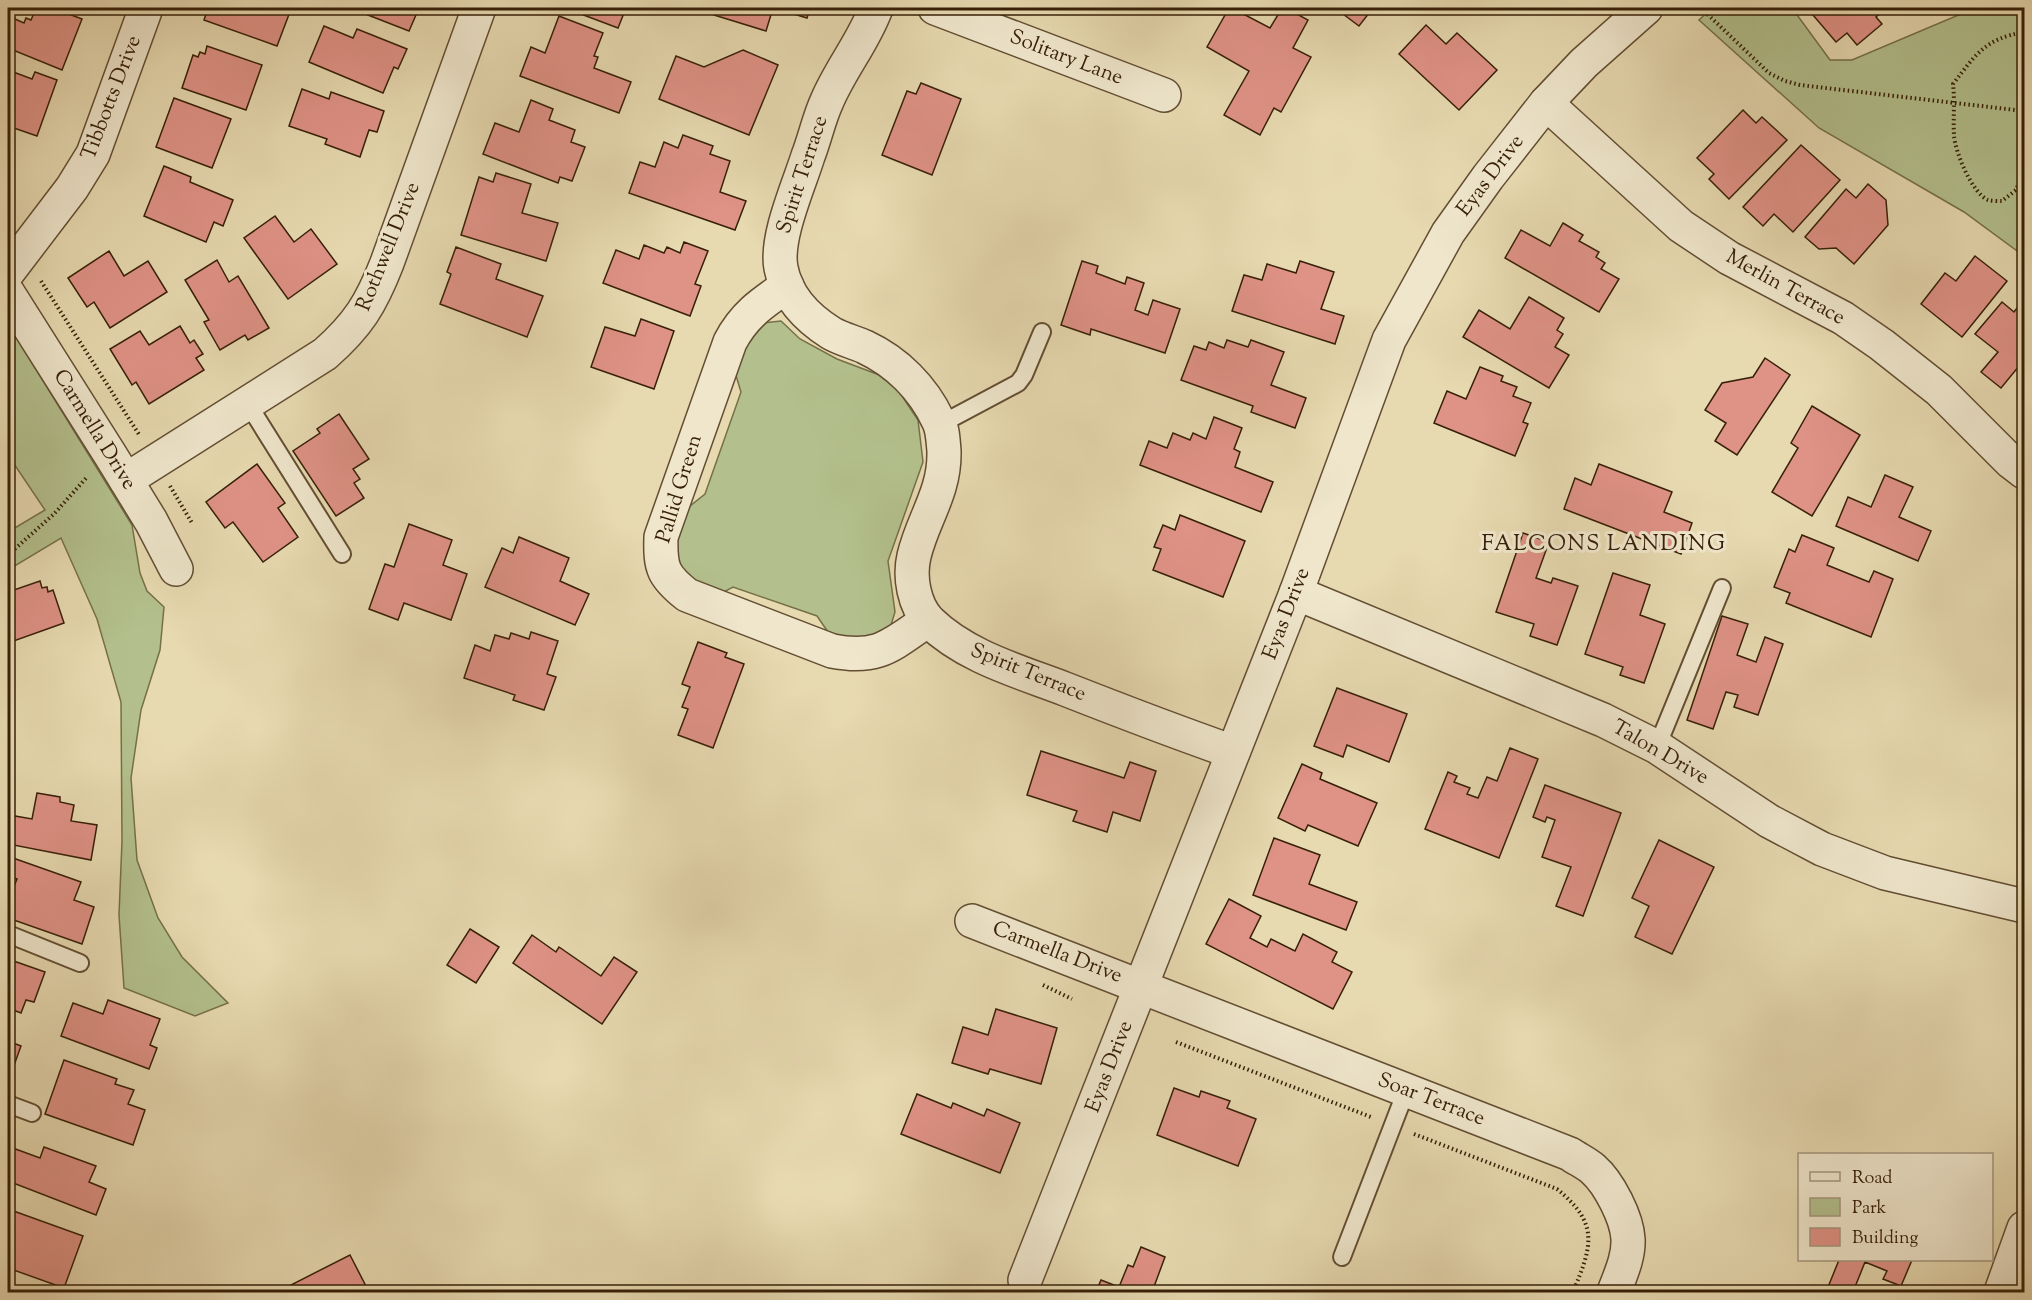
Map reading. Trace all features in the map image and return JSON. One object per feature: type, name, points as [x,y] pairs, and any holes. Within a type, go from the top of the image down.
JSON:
[{"type":"street","name":"Tibbotts Drive","points":[[13,264],[72,188],[93,154],[146,8]]},
{"type":"street","name":"Rothwell Drive","points":[[118,468],[148,449],[248,404],[325,354],[344,338],[359,320],[371,302],[387,263],[478,8]]},
{"type":"street","name":"Spirit Terrace","points":[[876,8],[870,24],[827,101],[786,223],[780,267],[796,303],[810,318],[832,334],[867,348],[898,367],[918,387],[932,407],[940,424],[944,467],[941,486],[916,548],[911,568],[919,605],[928,620],[970,652],[1233,752]]},
{"type":"street","name":"Solitary Lane","points":[[935,8],[1164,95]]},
{"type":"street","name":"Eyas Drive","points":[[1026,1280],[1296,593],[1389,340],[1416,287],[1448,233],[1488,177],[1546,103],[1584,63],[1646,8]]},
{"type":"street","name":"Merlin Terrace","points":[[1546,103],[1681,226],[1729,258],[1843,318],[1882,345],[1939,390],[2025,472]]},
{"type":"street","name":"Pallid Green","points":[[787,286],[745,318],[739,324],[730,342],[661,537],[664,570],[671,582],[687,595],[832,651],[852,655],[871,654],[888,648],[928,620]]},
{"type":"street","name":"Carmella Drive","points":[[8,294],[118,468],[176,569]]},
{"type":"street","name":"Talon Drive","points":[[1296,593],[1592,716],[1658,747],[1769,821],[1822,849],[1885,873],[2025,906]]},
{"type":"street","name":"Carmella Drive","points":[[972,921],[1141,985]]},
{"type":"street","name":"Soar Terrace","points":[[1141,985],[1570,1154],[1594,1170],[1610,1191],[1622,1213],[1628,1239],[1624,1265],[1614,1293]]},
{"type":"street","points":[[2001,1293],[2025,1228]]},
{"type":"lane","points":[[940,424],[1018,383],[1024,375],[1042,332]]},
{"type":"lane","points":[[248,404],[342,554]]},
{"type":"lane","points":[[1658,747],[1722,588]]},
{"type":"lane","points":[[8,934],[80,963]]},
{"type":"lane","points":[[1342,1257],[1406,1091]]},
{"type":"lane","points":[[8,1104],[32,1113]]},
{"type":"path","points":[[1701,8],[1769,73],[1785,81],[1800,85],[2025,111]]},
{"type":"path","points":[[2025,32],[1995,40],[1976,53],[1953,84],[1954,137],[1965,172],[1974,188],[1987,200],[2002,201],[2016,190],[2025,171]]},
{"type":"path","points":[[13,264],[36,272],[192,523]]},
{"type":"path","points":[[8,555],[54,514],[94,468],[118,468],[148,449]]},
{"type":"path","points":[[1176,1042],[1557,1189],[1572,1201],[1583,1216],[1589,1232],[1588,1253],[1574,1293]]},
{"type":"green space","points":[[1712,8],[1792,8],[1830,60],[1852,60],[1975,8],[2024,8],[2024,256],[1964,212],[1819,128],[1699,20]]},
{"type":"green space","points":[[781,321],[800,339],[837,359],[882,376],[898,390],[918,420],[923,462],[888,561],[895,612],[891,625],[878,635],[862,642],[828,632],[817,616],[733,587],[722,593],[695,581],[681,569],[674,547],[685,510],[705,494],[741,392],[734,369],[748,332],[762,323]]},
{"type":"green space","points":[[8,324],[132,525],[140,573],[147,591],[164,607],[160,650],[141,710],[131,778],[137,860],[158,918],[182,957],[228,1003],[195,1016],[124,988],[119,915],[122,841],[121,702],[97,619],[61,538],[8,570],[8,532],[45,510],[8,455]]},
{"type":"building","points":[[27,8],[53,8],[82,19],[62,70],[8,48],[8,16],[24,23],[26,18],[31,20],[34,13],[26,10]]},
{"type":"building","points":[[208,8],[291,9],[277,46],[204,20]]},
{"type":"building","points":[[350,8],[419,8],[409,31]]},
{"type":"building","points":[[565,8],[626,8],[618,28]]},
{"type":"building","points":[[717,8],[773,8],[766,31],[714,15]]},
{"type":"building","points":[[774,8],[810,8],[807,18]]},
{"type":"building","points":[[1229,8],[1270,28],[1282,8],[1308,20],[1293,48],[1311,57],[1281,112],[1274,108],[1260,135],[1224,115],[1249,71],[1207,47]]},
{"type":"building","points":[[1335,8],[1373,8],[1359,26]]},
{"type":"building","points":[[1807,8],[1885,9],[1876,17],[1882,24],[1857,45],[1847,33],[1836,42]]},
{"type":"building","points":[[559,16],[603,33],[594,56],[598,57],[594,68],[631,82],[619,113],[520,76],[531,47],[545,53]]},
{"type":"building","points":[[1426,25],[1446,44],[1457,33],[1497,70],[1459,110],[1399,54]]},
{"type":"building","points":[[324,26],[353,38],[357,29],[407,49],[398,69],[394,67],[383,93],[309,62]]},
{"type":"building","points":[[207,46],[262,65],[246,110],[182,88],[193,55],[198,57],[200,52],[205,54]]},
{"type":"building","points":[[743,50],[778,65],[749,135],[659,99],[676,56],[704,67]]},
{"type":"building","points":[[8,70],[32,79],[35,72],[57,80],[37,136],[8,126]]},
{"type":"building","points":[[921,83],[961,99],[932,175],[882,155],[907,91],[916,94]]},
{"type":"building","points":[[302,89],[329,99],[331,92],[384,111],[377,132],[369,130],[360,157],[325,144],[327,139],[289,126]]},
{"type":"building","points":[[174,98],[231,119],[212,168],[156,147]]},
{"type":"building","points":[[531,100],[553,109],[549,120],[575,130],[571,142],[585,147],[572,181],[560,177],[558,183],[483,154],[495,123],[519,132]]},
{"type":"building","points":[[1743,110],[1756,123],[1762,117],[1787,140],[1729,199],[1709,179],[1714,174],[1697,158]]},
{"type":"building","points":[[683,135],[713,146],[710,154],[730,161],[720,192],[746,201],[735,230],[629,193],[640,162],[655,167],[664,142],[678,148]]},
{"type":"building","points":[[1801,145],[1840,180],[1793,232],[1774,214],[1763,226],[1743,207]]},
{"type":"building","points":[[164,166],[191,177],[190,182],[233,200],[223,226],[214,222],[206,242],[144,216]]},
{"type":"building","points":[[496,173],[531,184],[522,213],[558,223],[546,261],[461,235],[479,177],[493,182]]},
{"type":"building","points":[[1868,184],[1886,200],[1888,225],[1854,264],[1836,248],[1819,249],[1805,237],[1846,189],[1856,198]]},
{"type":"building","points":[[275,216],[294,242],[311,229],[337,264],[288,299],[244,238]]},
{"type":"building","points":[[1563,223],[1583,235],[1579,241],[1599,252],[1596,257],[1605,263],[1601,269],[1619,279],[1599,312],[1505,258],[1521,230],[1550,246]]},
{"type":"building","points":[[684,242],[708,251],[695,284],[701,286],[690,316],[603,283],[616,250],[639,259],[644,245],[664,253],[667,247],[680,253]]},
{"type":"building","points":[[456,247],[501,264],[496,279],[543,296],[527,337],[440,304],[451,274],[447,272]]},
{"type":"building","points":[[109,251],[124,276],[148,261],[167,292],[110,328],[94,302],[87,307],[68,278]]},
{"type":"building","points":[[1975,256],[2007,281],[1962,337],[1921,304],[1945,273],[1956,281]]},
{"type":"building","points":[[217,260],[229,282],[238,276],[269,328],[248,340],[245,335],[220,350],[204,322],[209,320],[185,280]]},
{"type":"building","points":[[1082,261],[1098,266],[1096,273],[1125,284],[1127,277],[1144,283],[1135,310],[1148,315],[1153,300],[1180,309],[1165,353],[1091,329],[1090,335],[1061,325]]},
{"type":"building","points":[[1300,261],[1334,272],[1321,309],[1344,316],[1335,344],[1232,311],[1244,275],[1262,280],[1267,264],[1296,273]]},
{"type":"building","points":[[1529,297],[1564,318],[1557,330],[1563,334],[1555,347],[1569,355],[1549,388],[1463,337],[1479,310],[1510,329]]},
{"type":"building","points":[[2024,299],[2024,360],[2001,388],[1981,372],[1998,352],[1975,334],[2002,302],[2014,312]]},
{"type":"building","points":[[641,319],[674,331],[654,389],[591,367],[605,327],[635,336]]},
{"type":"building","points":[[180,326],[190,343],[194,340],[203,354],[196,358],[204,370],[149,404],[136,382],[132,385],[110,349],[140,331],[149,345]]},
{"type":"building","points":[[1227,340],[1248,347],[1251,340],[1284,352],[1271,385],[1306,398],[1295,428],[1251,412],[1253,406],[1181,380],[1194,346],[1206,350],[1209,342],[1224,348]]},
{"type":"building","points":[[1765,358],[1790,375],[1737,455],[1715,441],[1726,423],[1705,410],[1722,383],[1753,377]]},
{"type":"building","points":[[1480,367],[1503,376],[1501,381],[1517,387],[1513,396],[1531,403],[1523,422],[1528,424],[1515,456],[1434,423],[1447,391],[1466,399]]},
{"type":"building","points":[[1812,406],[1860,435],[1812,516],[1772,492],[1798,448],[1791,443]]},
{"type":"building","points":[[339,414],[369,459],[353,469],[360,479],[354,483],[364,498],[336,516],[293,451],[320,433],[317,429]]},
{"type":"building","points":[[1214,417],[1242,428],[1234,449],[1240,452],[1235,467],[1273,482],[1261,512],[1140,465],[1149,441],[1167,448],[1173,433],[1190,440],[1193,433],[1206,439]]},
{"type":"building","points":[[257,464],[285,503],[278,508],[298,537],[263,562],[233,522],[225,528],[206,502]]},
{"type":"building","points":[[1599,464],[1672,492],[1664,512],[1692,523],[1681,554],[1564,509],[1575,478],[1591,485]]},
{"type":"building","points":[[1885,475],[1913,487],[1899,517],[1931,531],[1918,561],[1836,526],[1848,497],[1871,507]]},
{"type":"building","points":[[1180,515],[1245,541],[1223,597],[1153,570],[1161,549],[1154,547],[1163,525],[1175,530]]},
{"type":"building","points":[[409,524],[452,540],[443,565],[467,574],[451,620],[404,603],[398,620],[369,609],[385,564],[394,567]]},
{"type":"building","points":[[1523,533],[1549,542],[1536,578],[1551,583],[1553,578],[1578,586],[1557,645],[1530,636],[1534,624],[1496,612]]},
{"type":"building","points":[[1802,535],[1834,548],[1827,565],[1869,582],[1874,571],[1893,579],[1871,637],[1786,603],[1790,593],[1774,587],[1789,549],[1795,552]]},
{"type":"building","points":[[519,537],[569,558],[560,581],[589,594],[575,625],[485,587],[502,548],[513,553]]},
{"type":"building","points":[[1613,573],[1650,585],[1640,615],[1665,624],[1644,683],[1620,675],[1623,667],[1585,654]]},
{"type":"building","points":[[40,581],[42,588],[47,587],[48,592],[53,590],[64,623],[8,643],[8,592]]},
{"type":"building","points":[[1722,616],[1748,624],[1737,655],[1756,662],[1765,637],[1783,644],[1758,715],[1734,707],[1738,695],[1726,692],[1713,729],[1687,720]]},
{"type":"building","points":[[531,632],[558,641],[547,674],[556,677],[544,710],[513,700],[515,695],[464,678],[475,645],[490,651],[495,635],[509,639],[511,633],[529,639]]},
{"type":"building","points":[[698,642],[727,653],[725,657],[744,664],[713,748],[678,735],[688,709],[682,707],[690,687],[682,684]]},
{"type":"building","points":[[1337,688],[1407,714],[1389,762],[1347,745],[1343,757],[1314,746]]},
{"type":"building","points":[[1510,748],[1538,759],[1499,858],[1425,829],[1448,772],[1457,776],[1454,782],[1470,788],[1467,794],[1478,798],[1487,777],[1497,781]]},
{"type":"building","points":[[1041,751],[1124,778],[1130,762],[1156,771],[1140,821],[1113,812],[1107,832],[1073,821],[1077,811],[1027,795]]},
{"type":"building","points":[[1302,764],[1322,773],[1320,779],[1377,803],[1358,846],[1308,825],[1305,831],[1278,818]]},
{"type":"building","points":[[1545,785],[1621,813],[1583,916],[1556,906],[1571,867],[1542,857],[1555,820],[1547,817],[1545,822],[1533,817]]},
{"type":"building","points":[[37,793],[60,797],[60,802],[74,805],[71,821],[97,825],[91,860],[8,844],[9,815],[32,819]]},
{"type":"building","points":[[1274,838],[1320,855],[1309,884],[1357,902],[1346,930],[1253,895]]},
{"type":"building","points":[[1659,840],[1714,867],[1672,954],[1635,937],[1649,906],[1632,898]]},
{"type":"building","points":[[13,858],[81,882],[74,900],[94,907],[82,944],[8,918],[8,884],[14,886],[17,879],[8,876]]},
{"type":"building","points":[[1229,899],[1261,916],[1250,938],[1267,947],[1271,939],[1295,951],[1303,934],[1337,952],[1332,962],[1352,972],[1333,1009],[1206,944]]},
{"type":"building","points":[[470,929],[499,947],[476,983],[447,965]]},
{"type":"building","points":[[532,935],[556,952],[559,947],[601,976],[614,957],[637,972],[602,1024],[513,963]]},
{"type":"building","points":[[8,959],[45,972],[34,1002],[26,1000],[21,1013],[8,1008]]},
{"type":"building","points":[[108,1000],[160,1019],[150,1045],[157,1048],[149,1069],[61,1036],[73,1003],[103,1014]]},
{"type":"building","points":[[996,1009],[1057,1028],[1041,1084],[990,1069],[988,1074],[952,1063],[963,1027],[988,1035]]},
{"type":"building","points":[[8,1041],[21,1046],[8,1082]]},
{"type":"building","points":[[64,1060],[117,1079],[115,1084],[134,1090],[128,1104],[145,1110],[133,1145],[45,1114]]},
{"type":"building","points":[[1174,1088],[1199,1097],[1201,1091],[1230,1101],[1227,1108],[1256,1119],[1238,1166],[1157,1135]]},
{"type":"building","points":[[917,1094],[951,1108],[953,1103],[984,1116],[987,1109],[1020,1123],[1000,1173],[901,1134]]},
{"type":"building","points":[[10,1147],[40,1158],[44,1147],[96,1166],[89,1182],[106,1189],[96,1215],[8,1181]]},
{"type":"building","points":[[8,1209],[83,1236],[64,1288],[8,1268],[8,1257],[14,1238],[8,1235]]},
{"type":"building","points":[[1141,1247],[1165,1257],[1152,1292],[1096,1292],[1101,1280],[1119,1287],[1128,1265],[1133,1267]]},
{"type":"building","points":[[350,1255],[369,1292],[287,1292],[285,1288]]},
{"type":"building","points":[[1839,1261],[1912,1261],[1901,1286],[1883,1279],[1887,1271],[1865,1262],[1853,1292],[1826,1292]]},
{"type":"district","name":"FALCONS LANDING","points":[[1604,545]]}]
